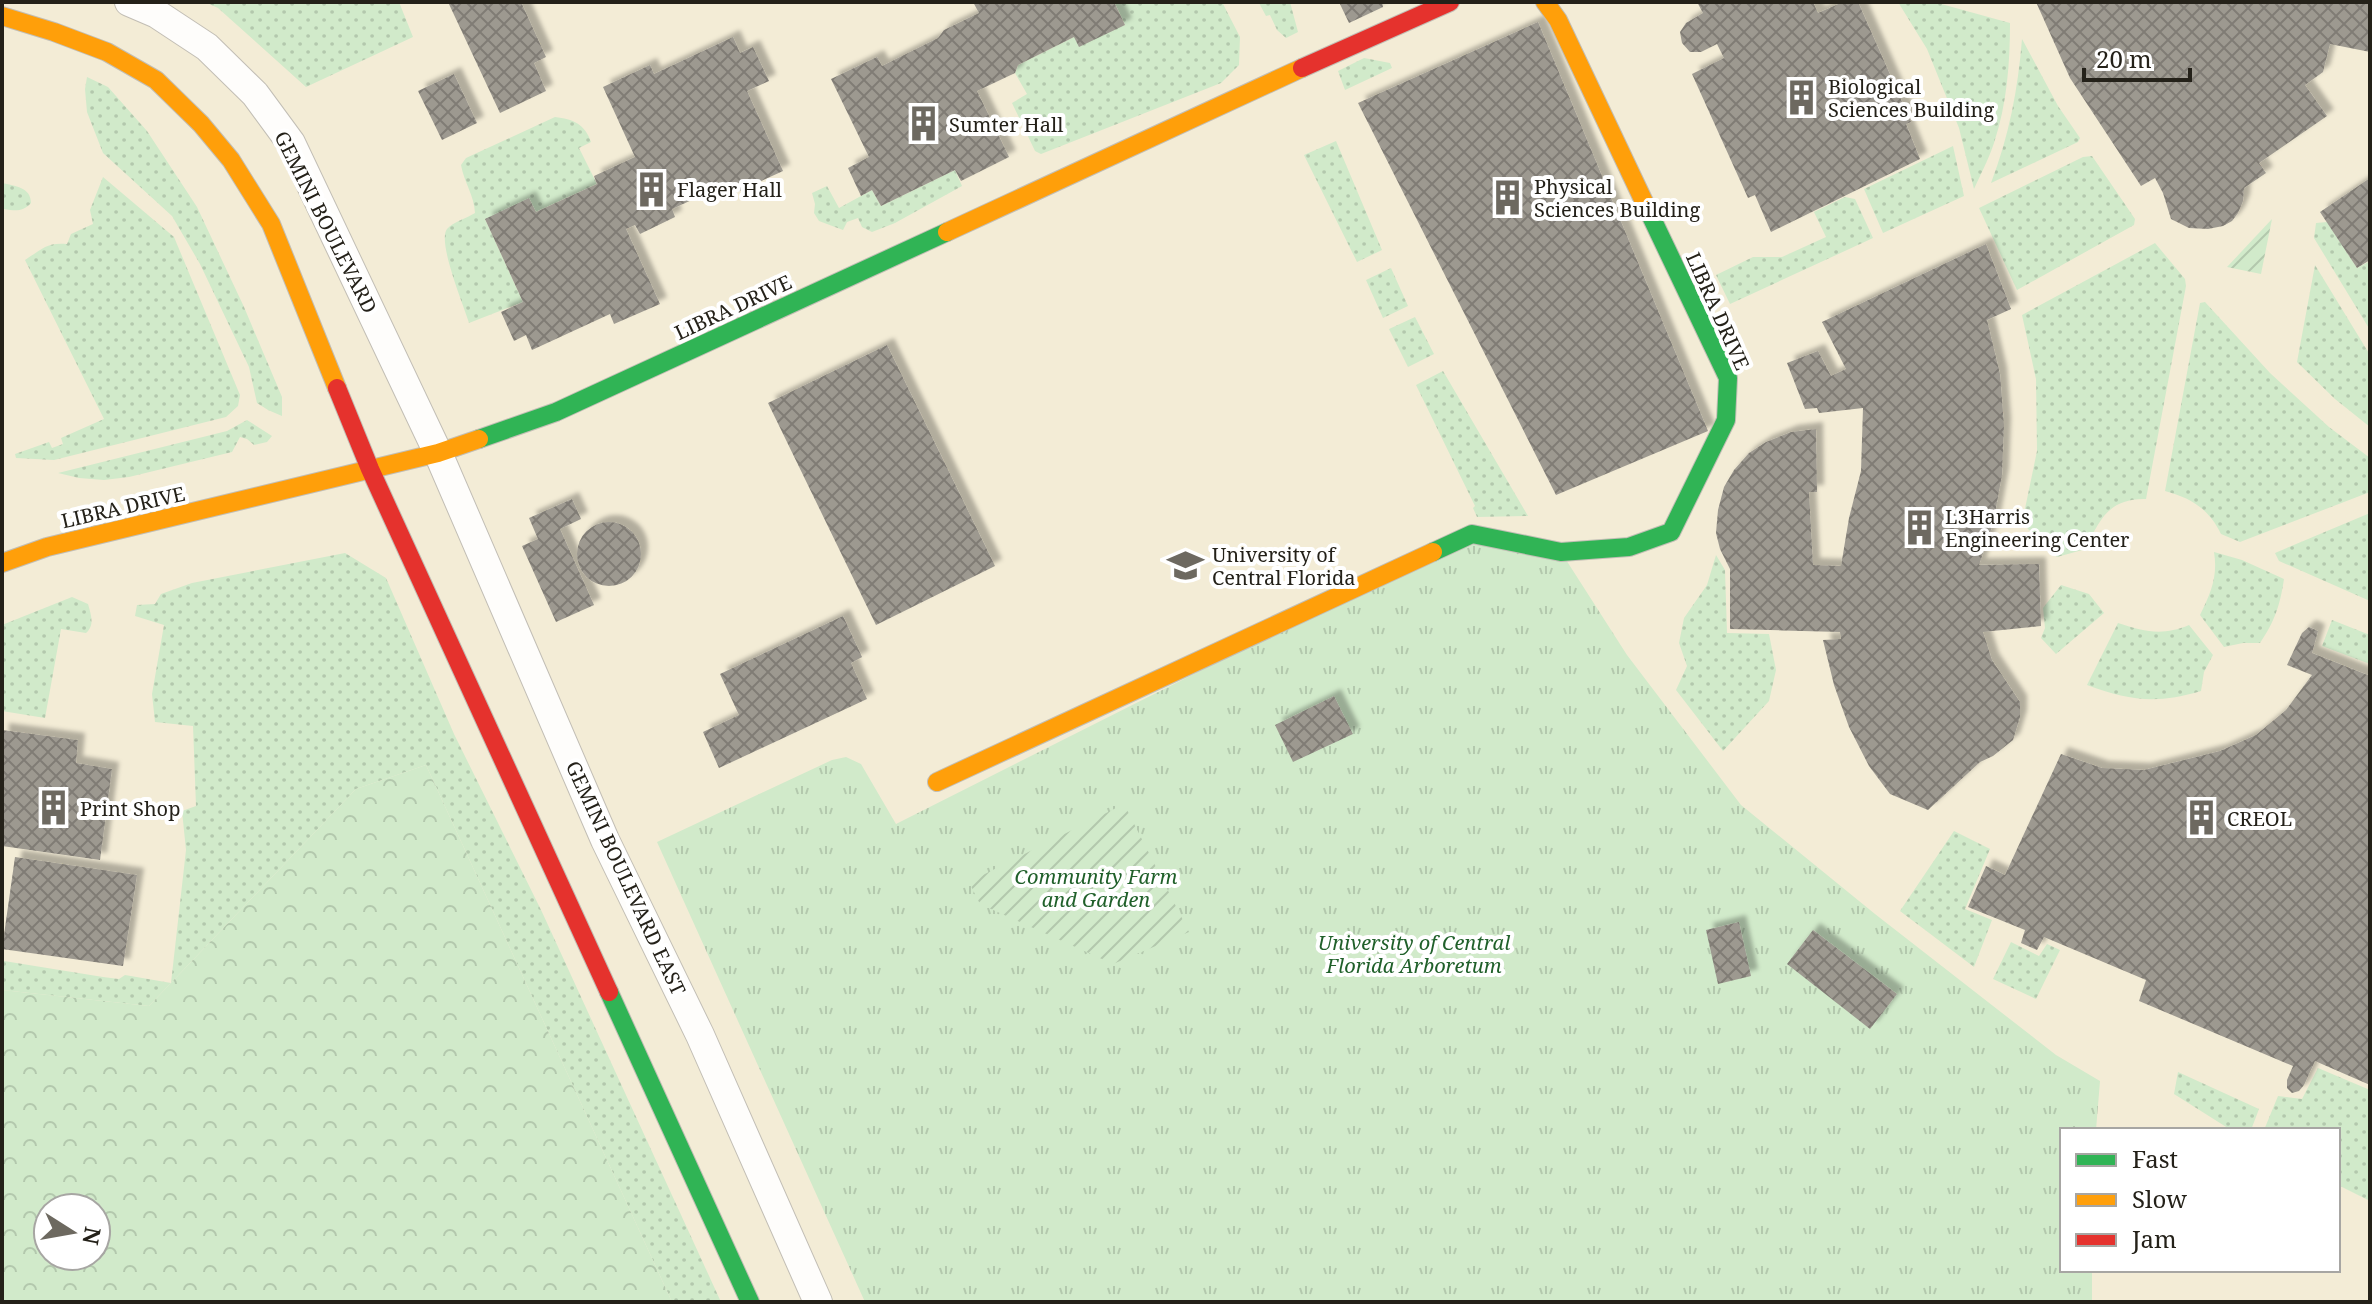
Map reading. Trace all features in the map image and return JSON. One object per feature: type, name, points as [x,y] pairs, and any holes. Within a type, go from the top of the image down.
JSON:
[{"type":"street","name":"GEMINI BOULEVARD","points":[[129,2],[157,14],[207,47],[255,94],[291,143],[438,453]]},
{"type":"street","name":"LIBRA DRIVE","points":[[2,563],[47,547],[438,453],[556,412],[1450,2]]},
{"type":"street","name":"LIBRA DRIVE","points":[[937,782],[1472,534],[1561,552],[1629,547],[1671,532],[1726,420],[1728,378],[1558,20],[1545,2]]},
{"type":"street","points":[[2,16],[107,52],[156,80],[201,124],[231,160],[271,224],[370,469],[750,1302]]},
{"type":"street","name":"GEMINI BOULEVARD EAST","points":[[438,453],[605,840],[700,1035],[818,1302]]},
{"type":"shaded area","name":"University of Central Florida","points":[[2,2],[2370,2],[2370,1302],[2,1302]]},
{"type":"green space","points":[[205,2],[399,2],[413,37],[306,87],[218,8]]},
{"type":"green space","points":[[1114,2],[1222,2],[1240,37],[1239,65],[1221,83],[1041,154],[1035,151],[1012,103],[1027,94],[1015,73],[1018,65],[1074,37],[1125,25]]},
{"type":"green space","points":[[1290,2],[1298,32],[1286,38],[1259,3]]},
{"type":"green space","points":[[1898,2],[1934,2],[2010,23],[2002,113],[1992,149],[1974,189],[1959,128],[1927,49]]},
{"type":"green space","points":[[2022,39],[2058,106],[2080,138],[2078,142],[1991,183],[2012,112]]},
{"type":"green space","points":[[1364,58],[1390,63],[1392,68],[1345,90],[1338,71]]},
{"type":"green space","points":[[87,77],[108,87],[147,131],[197,207],[282,397],[282,416],[257,403],[249,367],[200,264],[172,216],[103,153],[87,112]]},
{"type":"green space","points":[[555,117],[573,121],[585,131],[591,142],[579,148],[597,184],[536,212],[485,219],[523,302],[469,323],[448,260],[445,236],[447,229],[456,222],[475,213],[461,165],[466,158]]},
{"type":"green space","points":[[1336,141],[1382,250],[1357,262],[1304,155]]},
{"type":"green space","points":[[1953,146],[1964,196],[1883,233],[1864,189]]},
{"type":"green space","points":[[2092,156],[2135,219],[2134,225],[2017,290],[1979,208],[2083,157]]},
{"type":"green space","points":[[955,170],[962,186],[895,223],[872,232],[862,227],[858,218],[847,222],[843,230],[819,221],[814,213],[812,193],[827,186],[839,208],[872,190],[881,206]]},
{"type":"green space","points":[[103,177],[174,237],[240,395],[238,406],[226,417],[54,460],[16,458],[15,454],[49,442],[52,448],[63,444],[61,438],[104,419],[25,260],[49,245],[67,244],[71,234],[93,224],[90,210]]},
{"type":"green space","points":[[2,183],[25,190],[31,203],[19,210],[4,209]]},
{"type":"green space","points":[[1845,197],[1855,199],[1873,238],[1730,304],[1716,275],[1753,257],[1782,257],[1826,237],[1814,212]]},
{"type":"green space","points":[[2272,219],[2261,274],[2227,267]]},
{"type":"green space","points":[[2327,222],[2357,268],[2370,261],[2370,330],[2314,238],[2316,223]]},
{"type":"green space","points":[[2155,243],[2185,279],[2186,286],[2146,499],[2115,506],[2101,520],[2086,549],[2057,557],[2022,523],[2037,451],[2036,379],[2022,315]]},
{"type":"green space","points":[[2315,265],[2370,355],[2370,427],[2297,362]]},
{"type":"green space","points":[[1391,268],[1408,306],[1383,318],[1366,280]]},
{"type":"green space","points":[[2205,302],[2270,373],[2329,427],[2370,458],[2370,492],[2240,542],[2221,534],[2211,518],[2198,506],[2165,491],[2200,303]]},
{"type":"green space","points":[[1415,317],[1434,354],[1408,367],[1389,329]]},
{"type":"green space","points":[[1443,371],[1528,516],[1477,517],[1475,506],[1416,385]]},
{"type":"green space","points":[[247,420],[272,436],[267,442],[254,445],[240,437],[232,452],[129,477],[104,480],[58,473],[227,431]]},
{"type":"green space","points":[[2370,513],[2370,601],[2279,561],[2275,553]]},
{"type":"green space","name":"University of Central Florida Arboretum","points":[[1472,534],[1561,552],[1627,655],[1741,805],[2056,1055],[2100,1081],[2096,1128],[2060,1128],[2060,1272],[2092,1272],[2092,1302],[865,1302],[657,842],[832,760],[846,757],[861,764],[896,824]]},
{"type":"green space","points":[[2214,552],[2242,560],[2284,579],[2276,612],[2260,643],[2224,647],[2200,615],[2213,584]]},
{"type":"green space","points":[[345,553],[386,578],[454,734],[542,912],[721,1302],[672,1302],[426,765],[356,789],[171,983],[186,850],[182,811],[196,806],[193,726],[155,722],[152,694],[164,625],[135,616],[137,605],[155,604],[161,594],[192,583]]},
{"type":"green space","points":[[1716,555],[1725,570],[1727,633],[1769,634],[1776,670],[1769,701],[1723,751],[1676,690],[1687,666],[1679,643],[1684,618],[1707,585]]},
{"type":"green space","points":[[2061,585],[2089,594],[2104,613],[2056,654],[2041,638],[2045,628],[2043,608]]},
{"type":"green space","points":[[72,597],[88,604],[91,623],[86,633],[61,629],[45,718],[2,711],[2,625]]},
{"type":"green space","points":[[2332,620],[2370,635],[2370,664],[2322,646]]},
{"type":"green space","points":[[2118,623],[2154,632],[2189,625],[2213,655],[2204,672],[2201,691],[2171,698],[2144,699],[2116,695],[2087,685]]},
{"type":"green space","points":[[426,765],[672,1302],[2,1302],[2,990],[149,1006],[356,789]]},
{"type":"green space","name":"Community Farm and Garden","points":[[1124,804],[1189,932],[1113,964],[980,904],[969,882]]},
{"type":"green space","points":[[1954,831],[1990,849],[1965,909],[1992,920],[1974,967],[1900,911]]},
{"type":"green space","points":[[2011,942],[2039,956],[2047,944],[2060,950],[2036,999],[1993,979]]},
{"type":"green space","points":[[4,961],[103,977],[119,979],[125,975],[171,983],[149,1006],[2,990]]},
{"type":"green space","points":[[2318,1068],[2370,1090],[2370,1201],[2340,1186],[2340,1128],[2265,1128],[2278,1096],[2302,1099]]},
{"type":"green space","points":[[2178,1072],[2259,1109],[2252,1128],[2228,1128],[2174,1094]]},
{"type":"building","points":[[448,2],[521,2],[546,57],[534,63],[546,91],[500,113]]},
{"type":"building","name":"Sumter Hall","points":[[973,2],[1114,2],[1125,25],[1079,47],[1074,37],[1018,65],[1015,73],[977,91],[1009,157],[961,181],[955,170],[881,206],[872,190],[861,196],[848,168],[869,157],[831,79],[877,57],[882,66],[938,38],[944,30],[979,13]]},
{"type":"building","points":[[1339,2],[1382,2],[1383,7],[1349,23]]},
{"type":"building","name":"Biological Sciences Building","points":[[1697,2],[1813,2],[1818,13],[1843,2],[1858,2],[1911,122],[1906,124],[1920,159],[1771,232],[1755,195],[1748,198],[1692,74],[1724,58],[1717,44],[1701,52],[1690,52],[1682,43],[1680,32],[1686,23],[1703,13]]},
{"type":"building","points":[[2036,2],[2370,2],[2370,52],[2330,44],[2323,72],[2305,85],[2327,116],[2259,163],[2266,173],[2244,188],[2243,201],[2232,221],[2208,229],[2189,228],[2171,219],[2155,178],[2141,186],[2070,78]]},
{"type":"building","name":"Physical Sciences Building","points":[[1538,22],[1708,431],[1556,495],[1358,103]]},
{"type":"building","name":"Flager Hall","points":[[733,37],[740,53],[753,47],[769,81],[747,91],[783,171],[733,194],[729,183],[672,209],[675,217],[640,234],[635,225],[626,229],[660,304],[614,324],[610,314],[532,350],[526,335],[514,341],[501,312],[523,302],[485,219],[529,198],[536,212],[597,184],[594,176],[635,157],[603,87],[650,65],[654,74]]},
{"type":"building","points":[[454,74],[477,123],[442,140],[418,91]]},
{"type":"building","points":[[2370,178],[2370,260],[2357,268],[2320,212]]},
{"type":"building","name":"L3Harris Engineering Center","points":[[1986,244],[2011,309],[1987,320],[2000,374],[2004,425],[2002,475],[1993,524],[1979,565],[2039,564],[2041,626],[1983,632],[1992,660],[2020,702],[2020,717],[2013,740],[1980,762],[1928,810],[1890,794],[1869,766],[1849,727],[1823,640],[1841,639],[1840,632],[1730,629],[1730,569],[1716,533],[1718,510],[1724,487],[1749,453],[1791,432],[1816,429],[1817,492],[1809,492],[1813,565],[1841,566],[1861,471],[1863,408],[1819,413],[1817,408],[1805,409],[1787,363],[1818,351],[1831,376],[1846,369],[1822,322]]},
{"type":"building","points":[[887,345],[995,566],[876,625],[768,403]]},
{"type":"building","points":[[572,499],[581,519],[560,529],[594,605],[556,622],[522,546],[538,539],[529,518]]},
{"type":"building","points":[[609,522],[627,528],[635,536],[641,554],[635,572],[627,580],[609,586],[591,580],[583,572],[577,554],[583,536],[591,528]]},
{"type":"building","points":[[843,616],[862,657],[851,663],[867,699],[719,768],[703,732],[739,715],[720,674]]},
{"type":"building","name":"CREOL","points":[[2309,627],[2318,631],[2312,653],[2370,676],[2370,1085],[2315,1061],[2304,1085],[2292,1093],[2287,1088],[2287,1080],[2293,1066],[2139,1001],[2146,980],[2044,937],[2037,950],[2021,943],[2025,930],[1968,907],[1986,866],[2005,875],[2061,754],[2102,768],[2144,770],[2220,751],[2256,735],[2286,710],[2312,675],[2287,665],[2302,633]]},
{"type":"building","points":[[1334,696],[1353,734],[1293,762],[1275,725]]},
{"type":"building","name":"Print Shop","points":[[2,730],[78,740],[76,763],[112,769],[100,860],[2,846]]},
{"type":"building","points":[[15,857],[137,875],[123,966],[2,949]]},
{"type":"building","points":[[1739,922],[1751,976],[1718,984],[1706,930]]},
{"type":"building","points":[[1813,930],[1897,994],[1870,1029],[1787,964]]},
{"type":"traffic: fast","points":[[1433,552],[1472,534],[1561,552],[1629,547],[1671,532],[1726,420],[1728,378],[1647,208]]},
{"type":"traffic: fast","points":[[479,439],[556,412],[947,232]]},
{"type":"traffic: fast","points":[[609,992],[750,1302]]},
{"type":"traffic: slow","points":[[1545,2],[1558,20],[1647,208]]},
{"type":"traffic: slow","points":[[2,16],[107,52],[156,80],[201,124],[231,160],[271,224],[337,388]]},
{"type":"traffic: slow","points":[[947,232],[1302,68]]},
{"type":"traffic: slow","points":[[2,563],[47,547],[438,453],[479,439]]},
{"type":"traffic: slow","points":[[937,782],[1433,552]]},
{"type":"traffic: jam","points":[[1302,68],[1450,2]]},
{"type":"traffic: jam","points":[[337,388],[370,469],[609,992]]},
{"type":"place","name":"Biological Sciences Building","points":[[1802,98]]},
{"type":"place","name":"Sumter Hall","points":[[923,124]]},
{"type":"place","name":"Flager Hall","points":[[651,189]]},
{"type":"place","name":"Physical Sciences Building","points":[[1508,198]]},
{"type":"place","name":"L3Harris Engineering Center","points":[[1919,528]]},
{"type":"place","name":"University of Central Florida","points":[[1186,566]]},
{"type":"place","name":"Print Shop","points":[[54,808]]},
{"type":"place","name":"CREOL","points":[[2201,818]]}]
